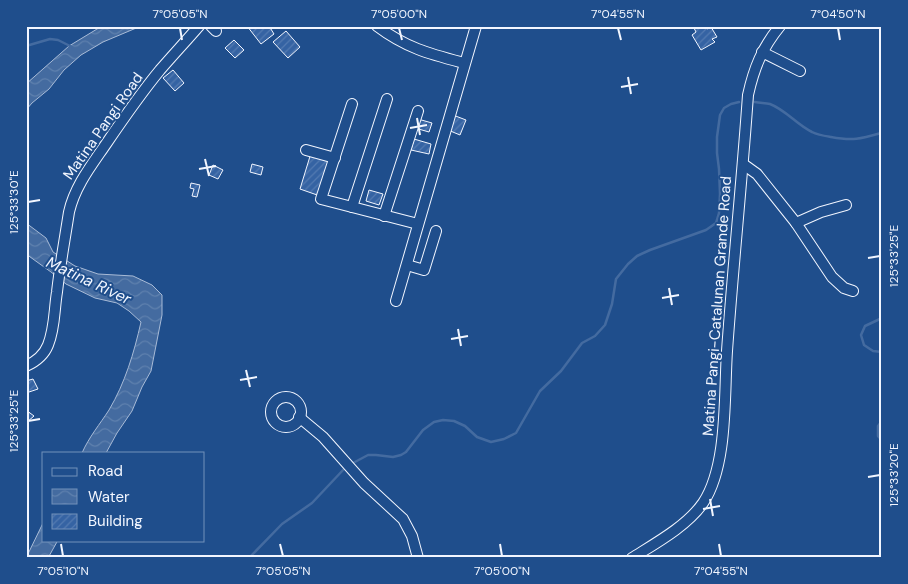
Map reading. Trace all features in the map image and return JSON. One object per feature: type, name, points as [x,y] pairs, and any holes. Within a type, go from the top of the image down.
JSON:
[{"type":"street","name":"Matina Pangi Road","points":[[26,366],[32,364],[41,356],[47,347],[52,333],[57,289],[72,200],[84,175],[160,70],[199,26]]},
{"type":"street","points":[[377,26],[406,45],[464,63]]},
{"type":"street","points":[[396,301],[476,26]]},
{"type":"street","name":"Matina Pangi-Catalunan Grande Road","points":[[632,558],[659,541],[691,516],[703,503],[717,472],[722,446],[727,351],[748,95],[751,79],[762,52],[780,26]]},
{"type":"street","points":[[762,52],[800,71]]},
{"type":"street","points":[[352,207],[387,99]]},
{"type":"street","points":[[352,104],[321,199],[418,224]]},
{"type":"street","points":[[384,216],[418,111]]},
{"type":"street","points":[[306,150],[335,158]]},
{"type":"street","points":[[743,164],[757,174],[796,223],[832,277],[844,288],[853,291]]},
{"type":"street","points":[[796,223],[820,212],[846,205]]},
{"type":"street","points":[[406,265],[424,270],[436,231]]},
{"type":"street","points":[[299,418],[316,430],[364,484],[403,519],[412,536],[418,558]]},
{"type":"water","points":[[102,26],[141,26],[103,42],[81,55],[26,110],[26,84],[69,46]]},
{"type":"water","name":"Matina River","points":[[26,223],[46,238],[53,252],[75,266],[98,274],[133,276],[152,285],[162,295],[162,315],[151,371],[132,411],[107,452],[83,452],[120,389],[132,356],[141,322],[117,303],[95,298],[66,284],[26,254]]},
{"type":"water","points":[[42,525],[42,542],[57,542],[48,558],[26,558]]},
{"type":"building","points":[[247,26],[269,26],[274,34],[261,44]]},
{"type":"building","points":[[693,26],[705,26],[707,29],[711,27],[717,37],[712,39],[715,42],[701,50],[692,35],[696,32]]},
{"type":"building","points":[[286,31],[300,47],[288,58],[273,42]]},
{"type":"building","points":[[234,40],[244,50],[235,58],[225,48]]},
{"type":"building","points":[[173,70],[184,83],[175,91],[163,78]]},
{"type":"building","points":[[453,115],[466,120],[460,135],[448,130]]},
{"type":"building","points":[[418,119],[432,123],[429,132],[415,128]]},
{"type":"building","points":[[414,139],[431,144],[429,154],[411,150]]},
{"type":"building","points":[[311,153],[331,160],[320,196],[300,189]]},
{"type":"building","points":[[252,164],[263,167],[261,175],[250,172]]},
{"type":"building","points":[[213,165],[223,170],[218,179],[209,175]]},
{"type":"building","points":[[191,183],[200,185],[197,197],[192,196],[194,189],[190,188]]},
{"type":"building","points":[[369,190],[383,194],[379,205],[366,201]]},
{"type":"building","points":[[33,379],[38,389],[26,393],[26,381]]},
{"type":"building","points":[[26,410],[34,416],[26,423]]},
{"type":"waterway","points":[[26,46],[50,39],[58,40],[72,47]]},
{"type":"waterway","points":[[353,463],[368,455],[393,457],[401,455],[406,452],[423,430],[434,422],[443,420],[454,421],[465,426],[477,437],[491,442],[504,439],[516,433],[540,391],[561,371],[582,343],[595,336],[605,325],[612,304],[616,279],[628,264],[637,256],[706,230],[716,223],[719,213],[720,194],[717,153],[720,115],[724,108],[739,102]]},
{"type":"waterway","points":[[755,102],[770,104],[807,129],[821,135],[851,139],[881,133]]},
{"type":"waterway","points":[[882,130],[882,139]]},
{"type":"waterway","points":[[882,318],[865,326],[861,335],[864,345],[873,351],[882,352]]},
{"type":"waterway","points":[[882,421],[878,426],[878,436],[882,440]]},
{"type":"waterway","points":[[249,558],[282,524],[312,503],[344,469]]}]
